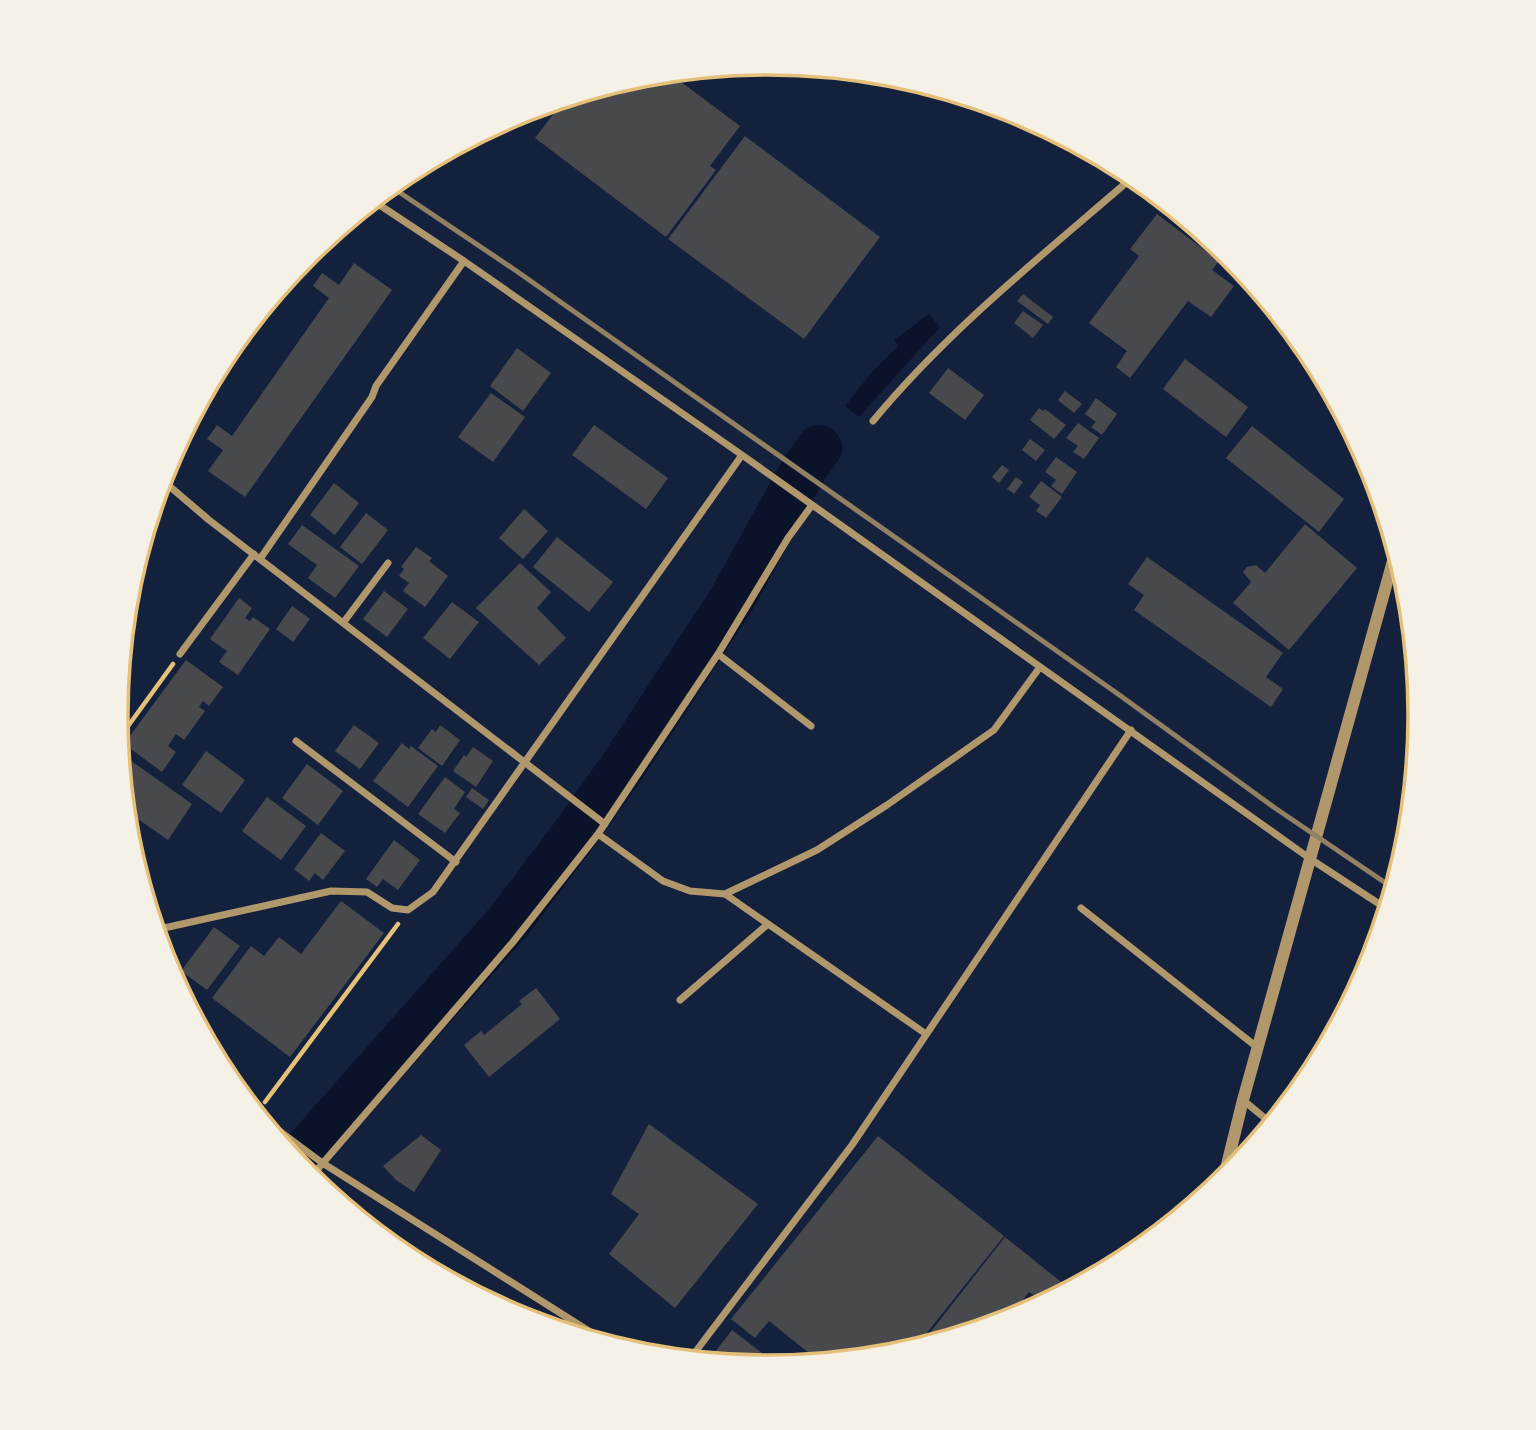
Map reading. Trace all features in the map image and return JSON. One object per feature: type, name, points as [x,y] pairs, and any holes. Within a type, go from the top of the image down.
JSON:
[{"type":"street","points":[[873,421],[900,388],[949,337],[1125,184]]},
{"type":"street","points":[[381,206],[785,485],[1312,860],[1379,904]]},
{"type":"street","points":[[180,654],[257,556],[372,397],[376,386],[464,261]]},
{"type":"street","points":[[165,928],[331,891],[367,892],[392,908],[408,910],[433,892],[742,455]]},
{"type":"street","points":[[171,486],[523,764],[605,824]]},
{"type":"street","points":[[317,1168],[513,942],[598,834],[718,654],[788,538],[812,505]]},
{"type":"street","points":[[343,623],[388,563]]},
{"type":"street","points":[[1229,1158],[1391,570]]},
{"type":"street","points":[[718,654],[811,726]]},
{"type":"street","points":[[725,894],[817,850],[994,730],[1040,667]]},
{"type":"street","points":[[697,1350],[852,1145],[1131,730]]},
{"type":"street","points":[[296,741],[456,862]]},
{"type":"street","points":[[598,834],[663,881],[690,891],[725,894],[926,1034]]},
{"type":"street","points":[[1081,908],[1258,1048]]},
{"type":"street","points":[[680,1000],[768,923]]},
{"type":"street","points":[[1243,1100],[1265,1118]]},
{"type":"street","points":[[285,1134],[321,1162],[583,1327]]},
{"type":"path","points":[[128,725],[180,654]]},
{"type":"path","points":[[261,1105],[408,910]]},
{"type":"water","points":[[929,314],[940,327],[859,417],[845,406],[871,373],[898,346],[894,340]]},
{"type":"building","points":[[681,82],[740,126],[710,166],[716,170],[666,237],[535,138],[555,112],[602,97]]},
{"type":"building","points":[[745,136],[880,237],[804,339],[668,239]]},
{"type":"building","points":[[1157,214],[1214,257],[1219,262],[1212,270],[1234,286],[1211,317],[1188,301],[1130,378],[1116,367],[1127,351],[1089,323],[1139,256],[1130,249]]},
{"type":"building","points":[[354,263],[392,290],[245,497],[208,471],[223,450],[207,439],[217,425],[232,436],[329,298],[313,286],[322,273],[339,285]]},
{"type":"building","points":[[1023,294],[1053,317],[1048,324],[1017,301]]},
{"type":"building","points":[[1023,311],[1043,325],[1033,338],[1014,323]]},
{"type":"building","points":[[517,348],[551,373],[523,411],[490,386]]},
{"type":"building","points":[[1185,359],[1248,407],[1226,437],[1163,389]]},
{"type":"building","points":[[948,368],[984,395],[965,420],[929,393]]},
{"type":"building","points":[[1065,391],[1082,404],[1074,413],[1058,400]]},
{"type":"building","points":[[491,393],[525,417],[493,462],[458,437]]},
{"type":"building","points":[[1096,398],[1117,414],[1102,435],[1091,427],[1096,422],[1085,414]]},
{"type":"building","points":[[1039,408],[1043,411],[1045,409],[1066,425],[1054,439],[1030,420]]},
{"type":"building","points":[[1078,423],[1099,438],[1084,459],[1073,452],[1078,446],[1066,438]]},
{"type":"building","points":[[594,425],[668,478],[646,509],[572,455]]},
{"type":"building","points":[[1252,426],[1344,499],[1319,532],[1226,458]]},
{"type":"building","points":[[1030,439],[1045,450],[1036,461],[1022,450]]},
{"type":"building","points":[[1056,457],[1077,472],[1062,494],[1051,486],[1056,480],[1045,472]]},
{"type":"building","points":[[1002,465],[1009,470],[999,483],[992,477]]},
{"type":"building","points":[[1016,477],[1023,482],[1014,494],[1007,489]]},
{"type":"building","points":[[1041,481],[1062,497],[1046,518],[1036,511],[1040,505],[1029,497]]},
{"type":"building","points":[[334,483],[359,503],[335,535],[310,515]]},
{"type":"building","points":[[524,509],[548,531],[523,559],[499,538]]},
{"type":"building","points":[[366,513],[388,530],[362,564],[340,547]]},
{"type":"building","points":[[1305,524],[1357,568],[1289,650],[1233,603],[1251,582],[1243,572],[1247,567],[1256,565],[1265,573]]},
{"type":"building","points":[[302,525],[359,566],[335,598],[308,578],[317,565],[288,544]]},
{"type":"building","points":[[557,537],[613,582],[589,612],[533,567]]},
{"type":"building","points":[[416,547],[432,558],[429,561],[448,576],[425,607],[403,591],[409,583],[399,576],[404,569],[401,567]]},
{"type":"building","points":[[1147,557],[1283,653],[1266,677],[1283,689],[1271,707],[1134,610],[1144,595],[1128,584]]},
{"type":"building","points":[[520,563],[551,592],[537,608],[566,638],[539,665],[476,608]]},
{"type":"building","points":[[384,591],[408,609],[387,637],[363,619]]},
{"type":"building","points":[[239,598],[252,608],[245,618],[250,621],[253,617],[270,629],[238,675],[219,662],[227,651],[210,639]]},
{"type":"building","points":[[452,602],[479,622],[450,659],[423,638]]},
{"type":"building","points":[[292,606],[310,619],[293,642],[276,629]]},
{"type":"building","points":[[186,660],[223,687],[209,706],[203,701],[199,707],[205,711],[184,740],[176,734],[168,746],[176,752],[162,772],[130,748],[129,737]]},
{"type":"building","points":[[354,725],[379,743],[360,769],[335,751]]},
{"type":"building","points":[[440,725],[460,740],[442,766],[418,748],[432,729],[436,732]]},
{"type":"building","points":[[402,743],[409,749],[411,746],[438,766],[408,807],[373,781]]},
{"type":"building","points":[[473,747],[493,761],[476,787],[453,771]]},
{"type":"building","points":[[206,751],[245,780],[221,813],[182,785]]},
{"type":"building","points":[[130,760],[192,804],[168,840],[137,819]]},
{"type":"building","points":[[307,764],[343,791],[318,825],[282,798]]},
{"type":"building","points":[[445,777],[465,792],[454,809],[460,813],[445,833],[418,814]]},
{"type":"building","points":[[472,788],[489,800],[483,809],[466,797]]},
{"type":"building","points":[[267,797],[306,826],[281,860],[242,831]]},
{"type":"building","points":[[321,833],[345,851],[323,880],[315,873],[309,881],[294,869]]},
{"type":"building","points":[[394,840],[420,860],[398,890],[383,879],[377,887],[366,879]]},
{"type":"building","points":[[341,901],[384,933],[290,1057],[212,998],[251,946],[264,956],[279,937],[301,954]]},
{"type":"building","points":[[214,927],[240,946],[207,990],[182,970]]},
{"type":"building","points":[[536,988],[560,1019],[489,1077],[464,1045],[481,1031],[484,1035],[522,1004],[519,1001]]},
{"type":"building","points":[[649,1124],[758,1204],[675,1308],[609,1254],[639,1214],[611,1194]]},
{"type":"building","points":[[421,1135],[441,1150],[414,1192],[396,1180],[383,1166]]},
{"type":"building","points":[[878,1136],[1004,1236],[925,1335],[852,1349],[809,1353],[769,1321],[755,1338],[731,1319]]},
{"type":"building","points":[[1005,1237],[1062,1283],[1035,1296],[1029,1292],[1021,1302],[974,1321],[929,1334]]},
{"type":"building","points":[[732,1330],[764,1355],[726,1353],[715,1352]]},
{"type":"waterway","points":[[303,1154],[510,920],[574,835],[621,769],[732,599],[804,469],[819,448]]},
{"type":"railway","points":[[400,192],[515,270],[1118,694],[1275,808],[1385,883]]}]
